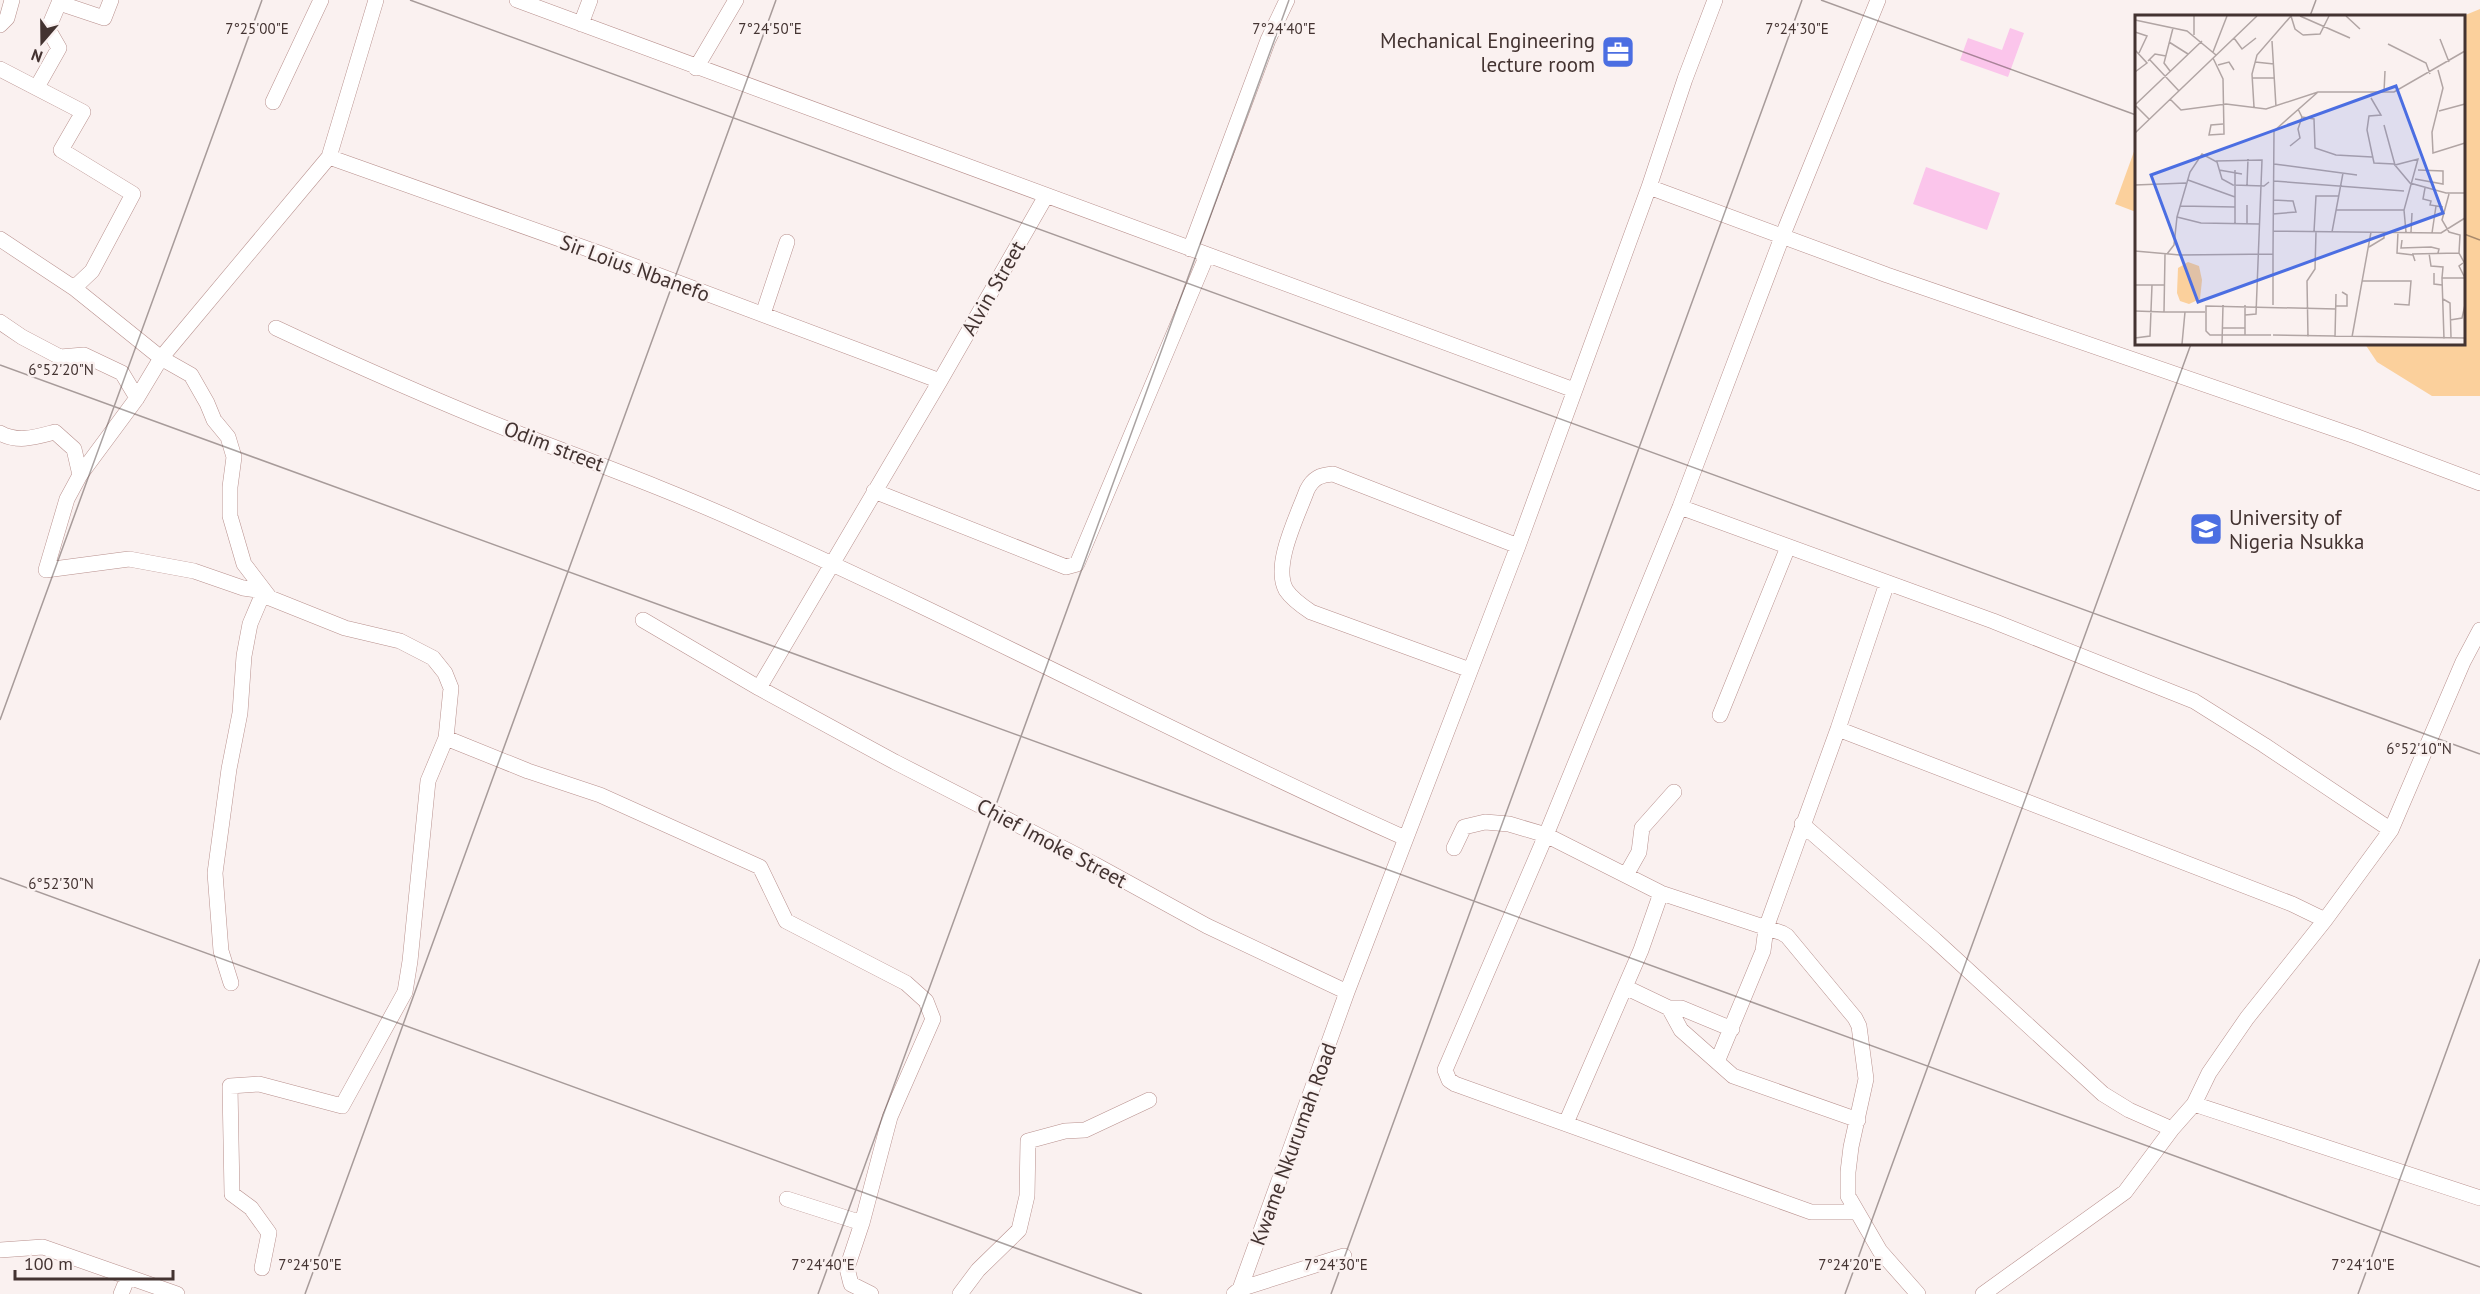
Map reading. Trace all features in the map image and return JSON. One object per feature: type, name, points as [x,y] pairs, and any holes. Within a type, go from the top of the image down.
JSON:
[{"type":"street","points":[[0,25],[7,18],[12,0]]},
{"type":"street","points":[[37,87],[59,48],[48,29],[59,3],[104,18],[111,0]]},
{"type":"street","points":[[273,102],[321,0]]},
{"type":"street","points":[[264,591],[243,588],[194,571],[129,559],[46,570],[67,499],[80,475],[137,398],[161,358],[329,158],[376,0]]},
{"type":"street","points":[[517,0],[696,68],[1574,390]]},
{"type":"street","points":[[581,24],[590,0]]},
{"type":"street","points":[[696,68],[735,0]]},
{"type":"street","points":[[1190,249],[1268,40],[1287,0]]},
{"type":"street","name":"Kwame Nkurumah Road","points":[[1237,1292],[1347,992],[1518,546],[1715,0]]},
{"type":"street","points":[[1857,1212],[1811,1212],[1648,1155],[1455,1083],[1449,1080],[1445,1070],[1546,835],[1680,507],[1782,237],[1878,0]]},
{"type":"street","points":[[0,69],[84,112],[61,150],[133,195],[92,271],[74,288]]},
{"type":"street","name":"Sir Loius Nbanefo","points":[[329,158],[763,314],[940,381]]},
{"type":"street","points":[[1649,187],[1782,237],[2355,436],[2480,483]]},
{"type":"street","name":"Alvin Street","points":[[759,688],[1046,196]]},
{"type":"street","points":[[0,238],[74,288],[161,358],[191,375],[214,420],[228,437],[234,457],[230,487],[230,516],[244,564],[270,598],[345,628],[400,641],[433,658],[446,673],[451,688],[446,738],[428,781],[405,992],[342,1106],[259,1084],[230,1086],[232,1194],[251,1208],[269,1233],[262,1268]]},
{"type":"street","points":[[763,314],[787,242]]},
{"type":"street","points":[[874,491],[1066,567],[1077,564],[1207,255]]},
{"type":"street","points":[[0,322],[22,337],[60,357],[84,356],[122,374],[137,398]]},
{"type":"street","name":"Odim street","points":[[276,328],[365,369],[522,434],[654,484],[831,563],[1304,792],[1406,838]]},
{"type":"street","points":[[0,433],[11,439],[33,438],[55,432],[74,449],[80,475]]},
{"type":"street","points":[[1470,670],[1311,612],[1297,602],[1286,589],[1281,565],[1307,490],[1311,482],[1320,475],[1333,474],[1518,546]]},
{"type":"street","points":[[1680,507],[2048,642],[2194,701],[2265,745],[2391,830]]},
{"type":"street","points":[[1720,715],[1788,547]]},
{"type":"street","points":[[1717,1062],[1762,951],[1766,928],[1838,729],[1887,583]]},
{"type":"street","points":[[231,983],[221,951],[215,873],[229,769],[240,713],[244,656],[250,624],[264,591]]},
{"type":"street","name":"Chief Imoke Street","points":[[643,620],[759,688],[1206,926],[1347,992]]},
{"type":"street","points":[[1983,1294],[2125,1192],[2172,1128],[2194,1104],[2209,1073],[2247,1018],[2325,920],[2391,830],[2463,662],[2480,630]]},
{"type":"street","points":[[1838,729],[2292,904],[2325,920]]},
{"type":"street","points":[[446,738],[528,771],[600,795],[760,867],[786,921],[906,982],[926,1001],[933,1019],[890,1117],[862,1223],[847,1268],[851,1284],[871,1294]]},
{"type":"street","points":[[1626,875],[1639,852],[1642,828],[1674,792]]},
{"type":"street","points":[[1454,848],[1464,827],[1485,822],[1509,824],[1546,835],[1661,893],[1787,936],[1855,1018],[1859,1026],[1866,1079],[1848,1172],[1848,1196],[1880,1251],[1918,1294]]},
{"type":"street","points":[[1802,824],[1935,940],[2103,1094],[2129,1110],[2172,1128]]},
{"type":"street","points":[[1566,1123],[1625,987],[1661,893]]},
{"type":"street","points":[[1625,987],[1669,1008],[1681,1008],[1732,1029]]},
{"type":"street","points":[[1669,1008],[1681,1030],[1733,1076],[1858,1120]]},
{"type":"street","points":[[960,1294],[978,1270],[1019,1230],[1028,1196],[1028,1141],[1065,1131],[1085,1130],[1149,1100]]},
{"type":"street","points":[[2194,1104],[2480,1198]]},
{"type":"street","points":[[787,1199],[862,1223]]},
{"type":"street","points":[[0,1250],[43,1247],[177,1294]]},
{"type":"street","points":[[1237,1292],[1344,1256]]},
{"type":"street","points":[[121,1294],[128,1277]]},
{"type":"shaded area","points":[[2480,9],[2480,396],[2432,396],[2377,362],[2366,345],[2465,345],[2465,15]]},
{"type":"shaded area","points":[[2010,28],[2024,33],[2008,77],[1960,60],[1968,38],[2002,50]]},
{"type":"shaded area","points":[[2135,149],[2135,212],[2115,204]]},
{"type":"shaded area","points":[[1926,167],[2000,193],[1987,230],[1913,204]]},
{"type":"place","name":"Mechanical Engineering lecture room","points":[[1618,52]]},
{"type":"place","name":"University of Nigeria Nsukka","points":[[2206,529]]}]
